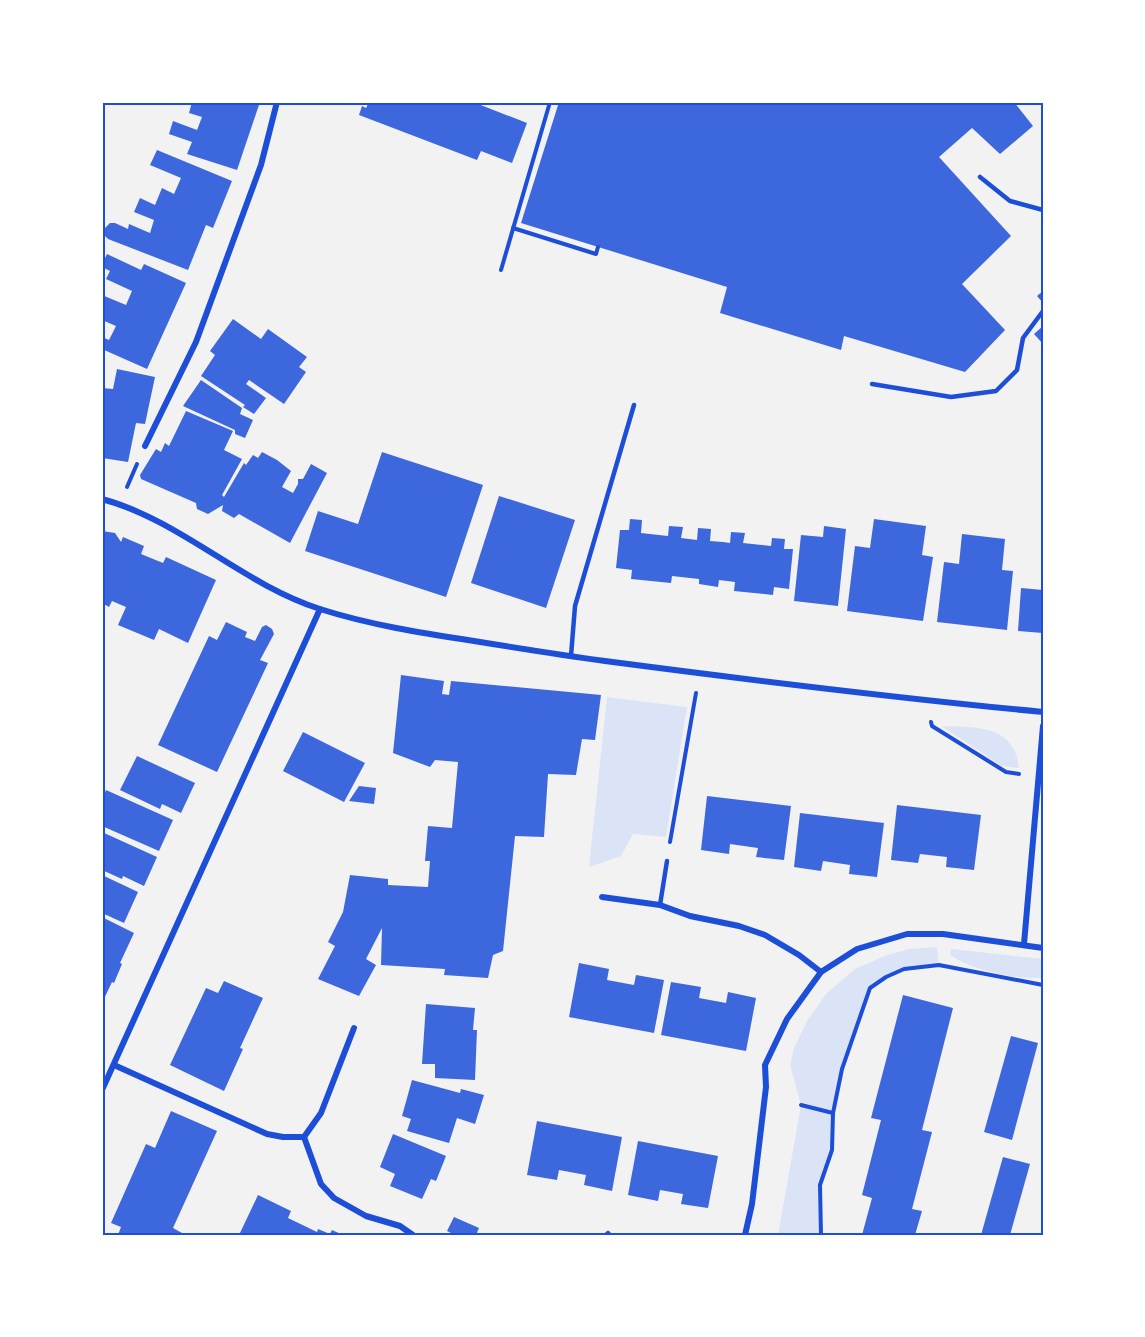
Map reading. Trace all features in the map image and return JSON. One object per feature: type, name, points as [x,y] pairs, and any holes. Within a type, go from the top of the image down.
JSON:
[{"type":"street","points":[[146,446],[196,342],[261,165],[278,102]]},
{"type":"street","points":[[102,499],[161,523],[279,593],[320,609],[377,625],[571,656],[928,701],[1043,712]]},
{"type":"street","points":[[102,1090],[320,609]]},
{"type":"street","points":[[1024,944],[1043,726]]},
{"type":"street","points":[[602,897],[660,905],[690,916],[739,926],[765,935],[799,954],[821,972]]},
{"type":"street","points":[[745,1235],[752,1204],[766,1087],[765,1065],[787,1018],[821,972],[857,949],[907,934],[943,934],[1043,948]]},
{"type":"street","points":[[304,1137],[321,1113],[354,1028]]},
{"type":"street","points":[[114,1065],[267,1134],[304,1137]]},
{"type":"street","points":[[304,1137],[321,1184],[334,1198],[366,1216],[400,1226],[413,1235]]},
{"type":"lane","points":[[980,177],[1010,201],[1043,210]]},
{"type":"lane","points":[[872,384],[951,397],[996,391],[1017,370],[1023,338],[1043,311]]},
{"type":"lane","points":[[571,656],[575,606],[634,405]]},
{"type":"lane","points":[[660,905],[667,861]]},
{"type":"path","points":[[501,270],[550,102]]},
{"type":"path","points":[[513,228],[596,254],[598,247]]},
{"type":"path","points":[[119,504],[146,446]]},
{"type":"path","points":[[928,701],[932,726],[1006,772],[1039,777]]},
{"type":"path","points":[[667,861],[694,704]]},
{"type":"path","points":[[821,1235],[820,1185],[832,1150],[833,1113],[842,1069],[870,988],[904,969],[944,965],[1043,985]]},
{"type":"path","points":[[801,1105],[833,1113]]},
{"type":"shaded area","points":[[607,697],[687,707],[666,837],[633,834],[621,856],[589,867]]},
{"type":"shaded area","points":[[941,726],[971,727],[1001,735],[1014,750],[1019,768],[1002,766]]},
{"type":"shaded area","points":[[937,947],[939,965],[904,969],[870,988],[842,1069],[833,1113],[832,1150],[820,1185],[820,1235],[778,1235],[801,1105],[790,1065],[794,1048],[807,1021],[826,994],[855,969],[887,955],[909,949]]},
{"type":"shaded area","points":[[951,949],[1043,959],[1043,978],[1019,977],[983,970],[950,955]]},
{"type":"building","points":[[192,102],[260,102],[237,170],[187,154],[192,142],[169,134],[173,121],[197,130],[202,117],[189,113]]},
{"type":"building","points":[[369,102],[473,102],[527,123],[512,163],[481,151],[477,160],[359,115],[362,106],[366,108]]},
{"type":"building","points":[[559,102],[1014,102],[1033,126],[1000,154],[972,128],[939,157],[1011,236],[962,284],[1005,330],[965,372],[844,336],[841,350],[720,313],[727,287],[521,223]]},
{"type":"building","points":[[157,150],[232,181],[213,228],[206,225],[188,270],[108,239],[104,235],[105,228],[110,223],[128,229],[129,224],[150,233],[154,220],[134,212],[140,198],[155,205],[162,188],[174,194],[181,178],[150,165]]},
{"type":"building","points":[[107,254],[141,270],[144,264],[186,283],[147,369],[102,349],[102,337],[109,340],[116,326],[102,320],[102,295],[126,305],[132,291],[106,279],[110,271],[102,267],[102,264]]},
{"type":"building","points":[[1043,291],[1043,303],[1037,296]]},
{"type":"building","points":[[233,319],[261,339],[268,329],[307,357],[299,367],[306,372],[284,404],[249,380],[246,384],[266,398],[254,414],[243,407],[245,405],[201,376],[215,355],[210,351]]},
{"type":"building","points":[[1043,326],[1043,344],[1034,334]]},
{"type":"building","points":[[117,369],[155,377],[145,424],[136,423],[128,462],[102,458],[102,388],[113,389]]},
{"type":"building","points":[[201,380],[242,408],[240,414],[253,420],[245,438],[235,434],[235,430],[183,406]]},
{"type":"building","points":[[186,411],[233,431],[224,450],[242,459],[222,495],[224,497],[244,463],[246,465],[253,455],[258,458],[262,452],[291,471],[282,487],[293,493],[298,479],[303,479],[311,464],[327,473],[290,543],[239,514],[234,518],[222,511],[223,505],[208,514],[197,509],[196,503],[141,479],[140,475],[156,449],[161,452],[165,443],[169,446]]},
{"type":"building","points":[[382,452],[483,485],[446,597],[305,551],[318,511],[358,524]]},
{"type":"building","points":[[499,496],[575,520],[546,608],[471,583]]},
{"type":"building","points":[[630,519],[642,520],[641,533],[668,536],[669,526],[683,527],[681,538],[697,540],[698,528],[711,529],[710,541],[730,543],[731,532],[745,533],[743,543],[771,546],[772,538],[785,539],[784,549],[793,549],[789,589],[774,587],[773,595],[734,591],[735,582],[719,580],[718,587],[699,584],[699,579],[672,576],[671,583],[631,579],[632,570],[616,568],[620,530],[629,530]]},
{"type":"building","points":[[874,519],[926,526],[922,555],[933,557],[923,621],[847,611],[855,546],[870,548]]},
{"type":"building","points":[[824,526],[846,529],[838,606],[794,601],[801,535],[823,537]]},
{"type":"building","points":[[102,531],[115,533],[121,542],[123,537],[144,546],[141,554],[163,563],[166,557],[216,580],[188,643],[159,629],[154,640],[118,625],[126,607],[112,601],[109,607],[102,603]]},
{"type":"building","points":[[962,534],[1005,539],[1002,570],[1013,571],[1007,630],[937,622],[944,562],[959,564]]},
{"type":"building","points":[[1021,588],[1043,590],[1043,633],[1018,631]]},
{"type":"building","points":[[226,622],[247,632],[245,637],[255,641],[262,627],[266,625],[272,629],[274,634],[260,660],[268,663],[217,772],[158,745],[209,636],[217,640]]},
{"type":"building","points":[[401,675],[444,681],[442,694],[449,695],[451,681],[601,695],[595,740],[582,739],[576,775],[548,774],[544,837],[515,836],[503,951],[493,955],[488,978],[444,975],[445,969],[381,965],[382,928],[366,959],[376,965],[359,996],[318,979],[335,946],[328,942],[343,912],[350,875],[388,879],[388,885],[428,887],[430,861],[425,861],[428,826],[452,828],[458,762],[435,760],[430,767],[393,753]]},
{"type":"building","points":[[303,732],[365,763],[344,802],[283,771]]},
{"type":"building","points":[[137,756],[195,783],[181,813],[162,804],[160,809],[120,790]]},
{"type":"building","points":[[359,786],[376,788],[374,804],[349,801]]},
{"type":"building","points":[[106,790],[173,820],[159,851],[102,826],[102,799]]},
{"type":"building","points":[[707,796],[791,806],[784,860],[756,857],[758,848],[730,844],[729,854],[701,850]]},
{"type":"building","points":[[897,805],[981,815],[974,870],[946,867],[947,857],[920,854],[918,863],[891,860]]},
{"type":"building","points":[[800,813],[884,823],[877,877],[849,874],[850,865],[823,861],[821,871],[794,867]]},
{"type":"building","points":[[102,832],[157,857],[144,886],[123,876],[122,879],[102,870]]},
{"type":"building","points":[[102,875],[138,892],[124,923],[102,913]]},
{"type":"building","points":[[102,917],[134,933],[120,963],[122,964],[114,983],[112,982],[102,1003]]},
{"type":"building","points":[[579,963],[609,969],[607,980],[634,985],[636,975],[664,980],[654,1033],[569,1017]]},
{"type":"building","points":[[224,981],[263,998],[240,1048],[243,1049],[224,1091],[170,1065],[206,988],[218,993]]},
{"type":"building","points":[[671,982],[701,987],[699,998],[726,1003],[728,992],[756,998],[746,1051],[661,1035]]},
{"type":"building","points":[[903,995],[953,1008],[922,1130],[932,1132],[912,1209],[922,1211],[915,1235],[862,1235],[872,1198],[862,1195],[881,1120],[871,1118]]},
{"type":"building","points":[[426,1004],[475,1008],[473,1030],[477,1030],[475,1080],[435,1078],[435,1064],[422,1064]]},
{"type":"building","points":[[1011,1036],[1038,1043],[1012,1140],[984,1132]]},
{"type":"building","points":[[412,1080],[460,1093],[461,1089],[484,1095],[475,1124],[457,1118],[449,1143],[407,1131],[411,1119],[402,1116]]},
{"type":"building","points":[[171,1111],[217,1131],[173,1228],[182,1233],[181,1235],[118,1235],[121,1227],[111,1223],[146,1144],[155,1148]]},
{"type":"building","points":[[537,1121],[622,1137],[612,1191],[584,1185],[586,1175],[559,1170],[557,1180],[527,1175]]},
{"type":"building","points":[[393,1134],[446,1156],[436,1181],[431,1179],[422,1199],[390,1186],[395,1174],[380,1167]]},
{"type":"building","points":[[638,1141],[718,1156],[708,1208],[681,1204],[683,1194],[660,1190],[658,1201],[628,1195]]},
{"type":"building","points":[[1003,1157],[1030,1164],[1010,1235],[981,1235]]},
{"type":"building","points":[[258,1195],[291,1211],[288,1218],[317,1232],[318,1229],[330,1234],[332,1230],[343,1235],[239,1235]]},
{"type":"building","points":[[454,1217],[479,1228],[476,1235],[455,1235],[447,1231]]}]
